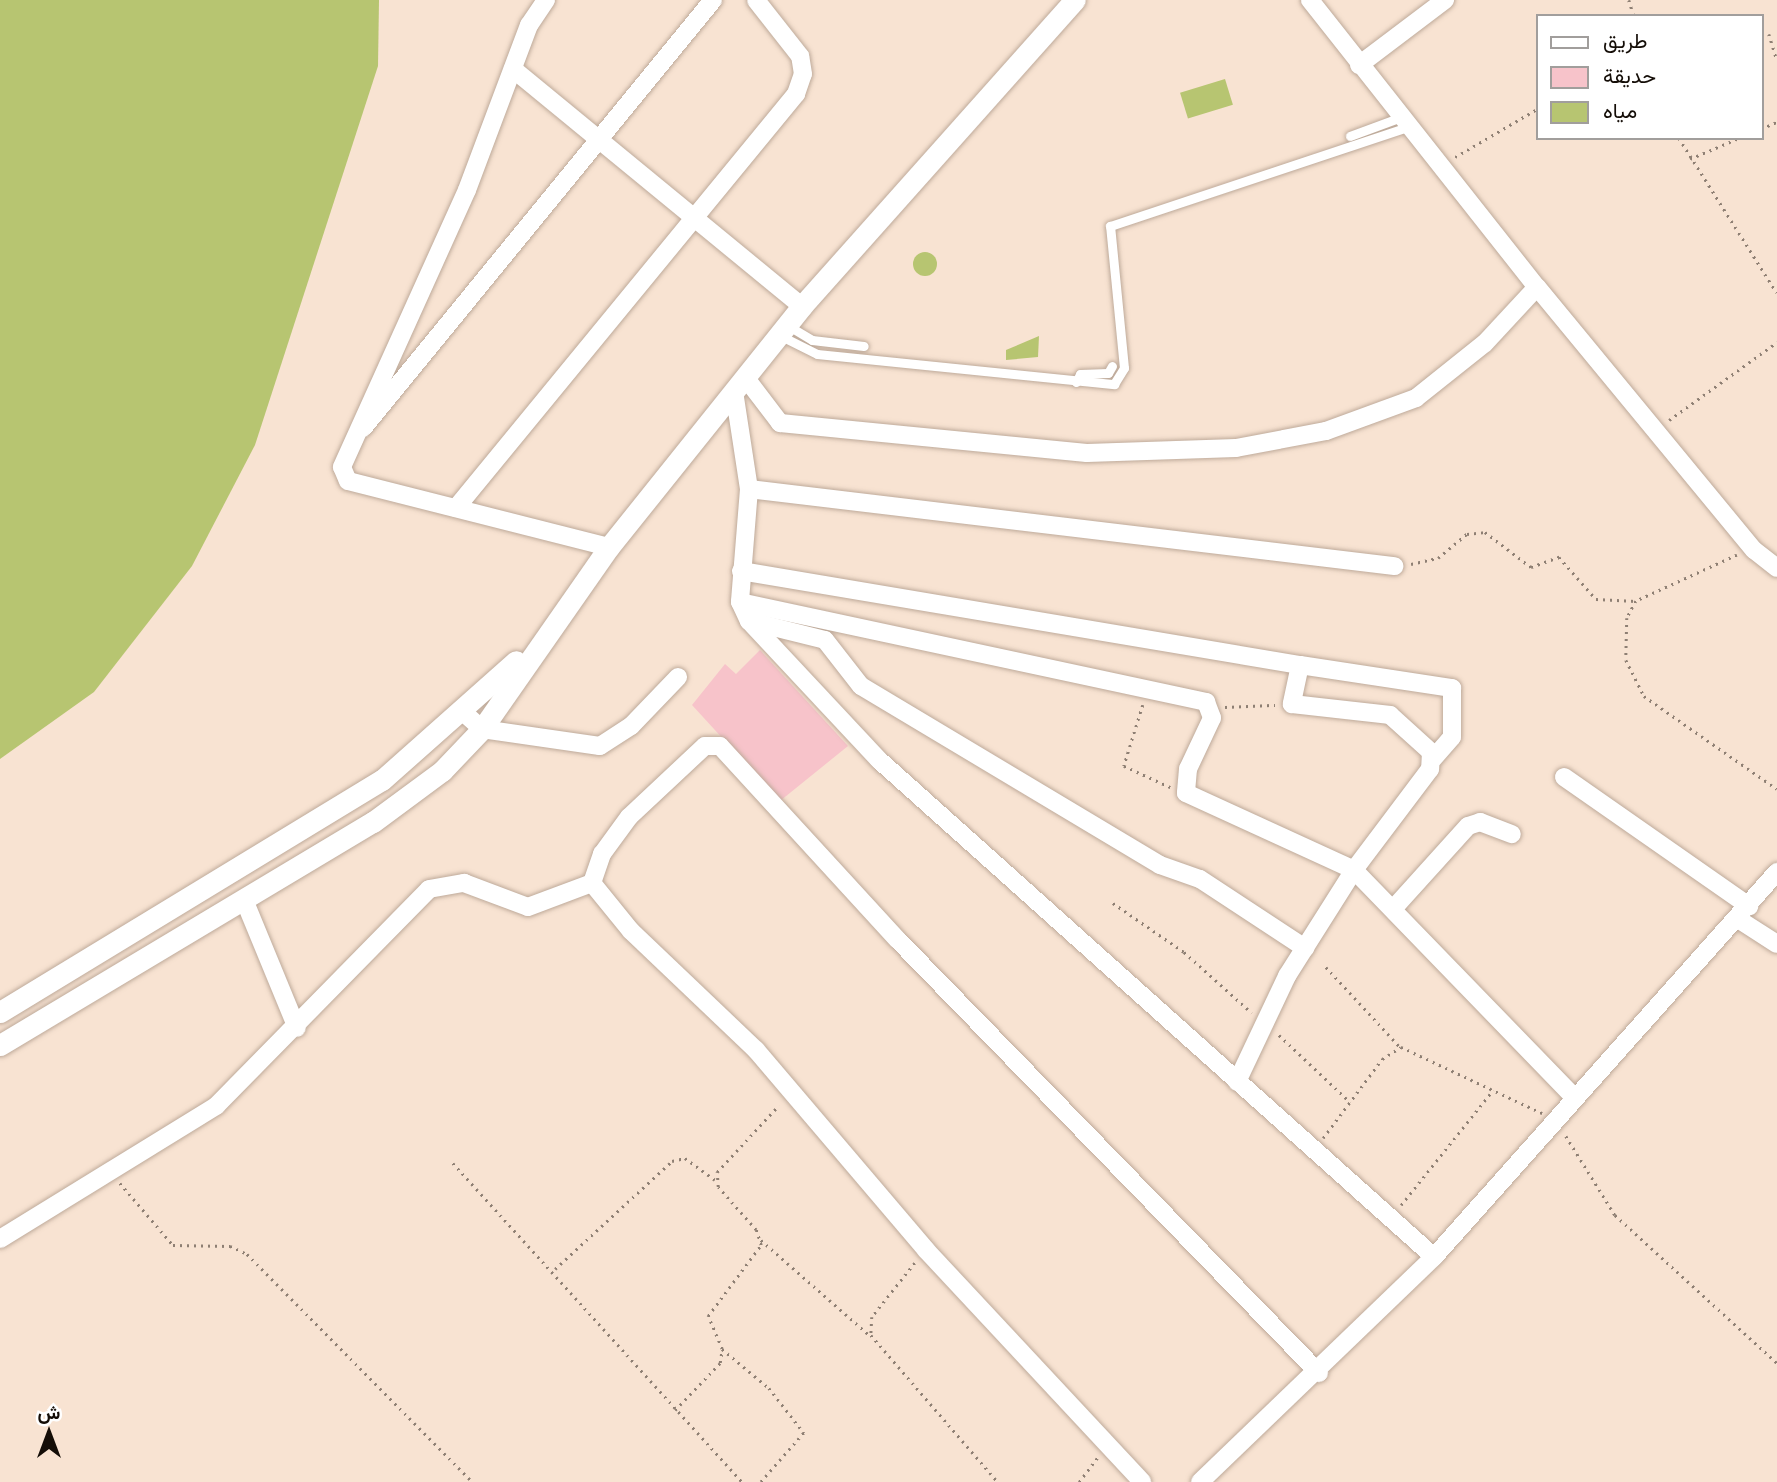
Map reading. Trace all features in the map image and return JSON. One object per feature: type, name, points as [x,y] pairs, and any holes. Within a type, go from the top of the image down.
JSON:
[{"type":"street","points":[[545,0],[513,69],[467,190],[345,450],[348,481],[609,547]]},
{"type":"street","points":[[345,450],[713,0]]},
{"type":"street","points":[[456,508],[695,221],[800,85],[800,56],[755,0]]},
{"type":"street","points":[[0,1045],[245,902],[417,792],[482,729],[541,638],[609,547],[802,306],[1074,0]]},
{"type":"street","points":[[1310,0],[1359,65],[1443,164],[1537,287],[1754,550],[1777,568]]},
{"type":"street","points":[[1359,65],[1445,0]]},
{"type":"street","points":[[513,69],[599,137],[695,221],[802,306]]},
{"type":"street","points":[[740,384],[780,423],[1087,453],[1236,448],[1326,431],[1416,398],[1476,352],[1537,287]]},
{"type":"street","points":[[740,384],[749,489],[740,602],[749,621],[879,760],[1313,1152],[1434,1257]]},
{"type":"street","points":[[749,489],[1394,566]]},
{"type":"street","points":[[741,571],[1452,688],[1452,737],[1433,759],[1354,870],[1305,948],[1237,1082]]},
{"type":"street","points":[[740,602],[1149,689],[1212,708],[1184,782],[1186,793],[1354,870],[1575,1098]]},
{"type":"street","points":[[749,621],[825,640],[861,686],[1160,865],[1200,879],[1305,948]]},
{"type":"street","points":[[0,1013],[382,780],[541,638]]},
{"type":"street","points":[[1300,665],[1292,704],[1390,715],[1433,759]]},
{"type":"street","points":[[462,711],[482,729],[600,746],[631,726],[678,677]]},
{"type":"street","points":[[0,1239],[216,1106],[297,1028],[429,889],[464,883],[528,907],[592,883],[603,854],[629,817],[705,746],[720,746],[898,940],[1319,1373]]},
{"type":"street","points":[[1564,777],[1743,912],[1777,944]]},
{"type":"street","points":[[1393,909],[1468,825],[1480,822],[1512,834]]},
{"type":"street","points":[[281,842],[300,867]]},
{"type":"street","points":[[1210,1479],[1434,1257],[1777,872]]},
{"type":"street","points":[[592,883],[631,931],[756,1050],[790,1094],[926,1250],[1142,1482]]},
{"type":"street","points":[[245,902],[297,1028]]},
{"type":"lane","points":[[1350,136],[1408,121]]},
{"type":"lane","points":[[783,330],[817,354],[1114,384],[1124,368],[1114,223],[1408,121]]},
{"type":"lane","points":[[783,330],[812,340],[864,346]]},
{"type":"lane","points":[[1076,382],[1080,374],[1108,373],[1112,366]]},
{"type":"path","points":[[1769,34],[1777,60]]},
{"type":"path","points":[[1443,164],[1536,110]]},
{"type":"path","points":[[1680,140],[1777,293]]},
{"type":"path","points":[[1690,159],[1734,140]]},
{"type":"path","points":[[1656,430],[1777,342]]},
{"type":"path","points":[[1394,566],[1438,558],[1467,534],[1485,532],[1531,568],[1559,557],[1596,599],[1636,601],[1754,550]]},
{"type":"path","points":[[1636,601],[1628,618],[1626,660],[1635,685],[1777,789]]},
{"type":"path","points":[[1149,689],[1125,766],[1186,793]]},
{"type":"path","points":[[1212,708],[1292,704]]},
{"type":"path","points":[[1113,903],[1184,952],[1350,1102]]},
{"type":"path","points":[[1326,967],[1401,1047],[1555,1120],[1615,1215],[1777,1363]]},
{"type":"path","points":[[1313,1152],[1382,1059],[1401,1047]]},
{"type":"path","points":[[1390,1218],[1493,1090]]},
{"type":"path","points":[[716,1181],[727,1154],[790,1094]]},
{"type":"path","points":[[555,1269],[672,1161],[685,1158],[716,1181],[761,1240],[871,1335],[998,1482]]},
{"type":"path","points":[[453,1163],[555,1269],[675,1410],[742,1482]]},
{"type":"path","points":[[111,1173],[173,1245],[230,1245],[247,1254],[473,1482]]},
{"type":"path","points":[[761,1240],[708,1316],[722,1349],[769,1388],[804,1433],[761,1482]]},
{"type":"path","points":[[871,1335],[872,1317],[926,1250]]},
{"type":"path","points":[[675,1410],[720,1363],[722,1349]]},
{"type":"path","points":[[1079,1482],[1107,1447]]},
{"type":"green space","points":[[760,650],[848,746],[780,801],[692,705],[725,664],[736,674]]},
{"type":"water","points":[[0,0],[379,0],[378,66],[255,445],[192,566],[94,692],[0,759]]},
{"type":"water","points":[[1225,79],[1233,105],[1188,119],[1180,93]]},
{"type":"water","points":[[925,252],[933,256],[937,264],[933,272],[925,276],[917,272],[913,264],[917,256]]},
{"type":"water","points":[[1039,336],[1038,357],[1006,360],[1006,350]]}]
